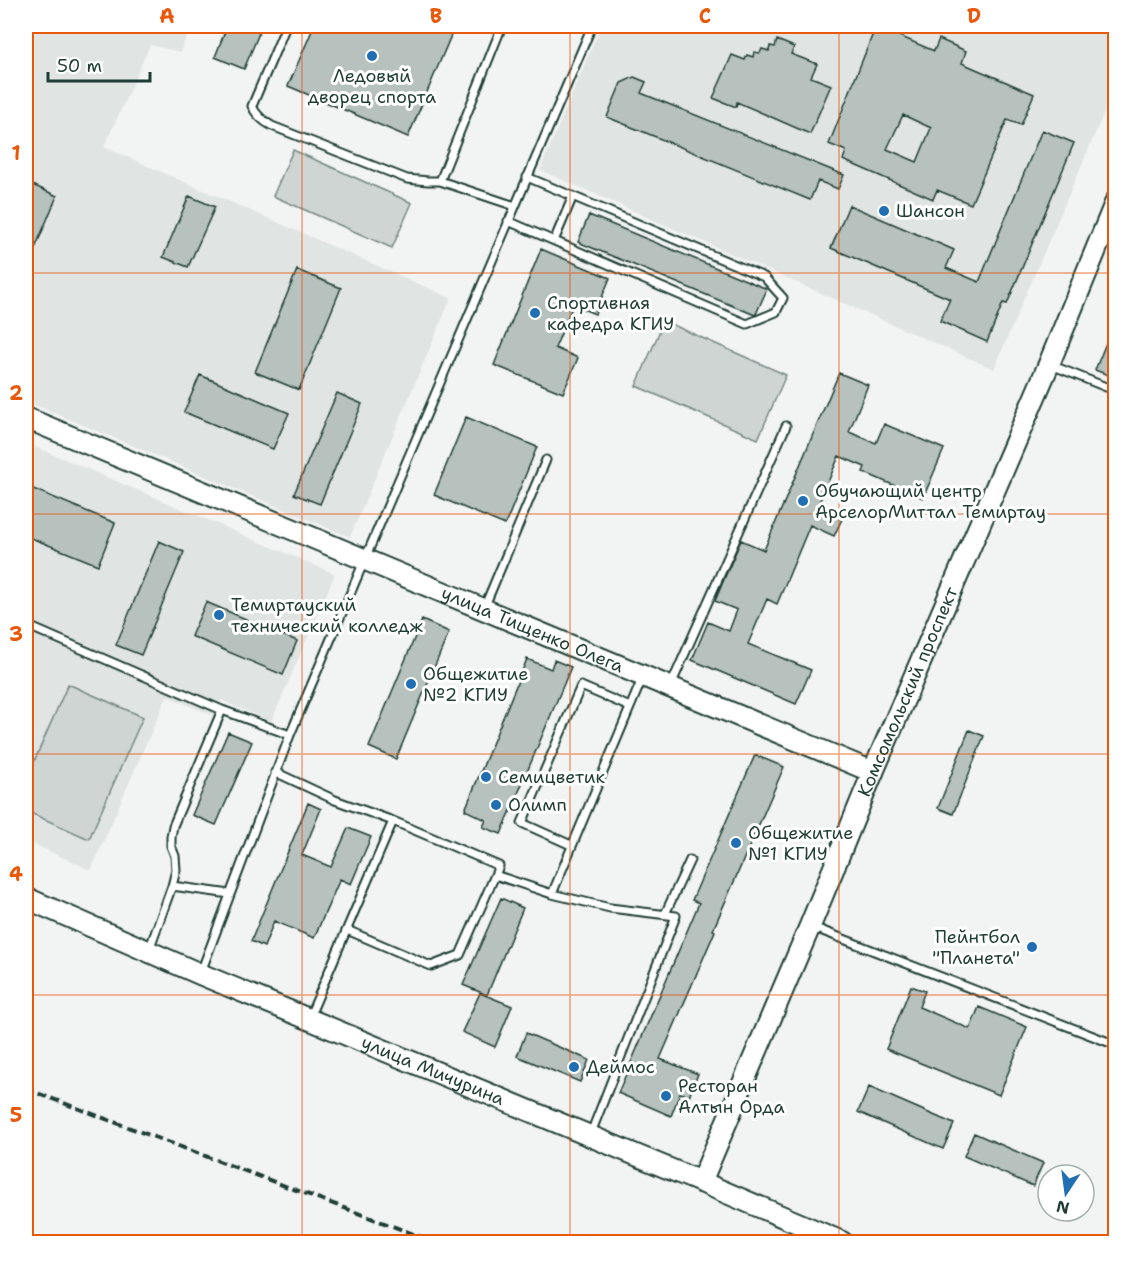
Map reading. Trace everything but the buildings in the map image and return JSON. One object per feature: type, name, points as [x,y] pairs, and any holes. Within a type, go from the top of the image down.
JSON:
[{"type":"street","name":"Комсомольский проспект","points":[[701,1182],[873,772],[1049,364],[1116,201]]},
{"type":"street","name":"улица Тищенко Олега","points":[[26,418],[873,772]]},
{"type":"street","name":"улица Мичурина","points":[[26,898],[200,974],[842,1242]]},
{"type":"lane","points":[[286,26],[252,106],[259,116],[272,126],[407,179],[440,181],[514,206]]},
{"type":"lane","points":[[440,181],[502,26]]},
{"type":"lane","points":[[200,974],[290,735],[592,26]]},
{"type":"lane","points":[[508,221],[747,324],[776,312],[783,298],[764,277],[527,177]]},
{"type":"lane","points":[[554,241],[573,196]]},
{"type":"lane","points":[[1049,364],[1116,391]]},
{"type":"lane","points":[[670,688],[786,426]]},
{"type":"lane","points":[[483,610],[546,460]]},
{"type":"lane","points":[[26,626],[222,710],[290,735]]},
{"type":"lane","points":[[552,894],[643,676]]},
{"type":"lane","points":[[571,845],[522,823],[576,696],[581,686],[630,707]]},
{"type":"lane","points":[[149,951],[176,870],[175,856],[171,846],[173,826],[222,710]]},
{"type":"lane","points":[[275,772],[335,800],[393,821],[499,866],[460,956],[431,966],[346,930]]},
{"type":"lane","points":[[309,1019],[393,821]]},
{"type":"lane","points":[[665,914],[690,860]]},
{"type":"lane","points":[[495,875],[552,894],[610,908],[676,916],[590,1136]]},
{"type":"lane","points":[[172,886],[231,894]]},
{"type":"lane","points":[[810,926],[1116,1045]]},
{"type":"shaded area","points":[[26,26],[191,26],[180,52],[150,45],[104,147],[451,298],[350,537],[26,401],[26,130],[28,123],[26,122]]},
{"type":"shaded area","points":[[601,26],[1115,26],[1115,87],[994,369],[540,170]]},
{"type":"shaded area","points":[[293,150],[412,203],[392,248],[273,196]]},
{"type":"shaded area","points":[[664,321],[786,375],[758,439],[636,386]]},
{"type":"shaded area","points":[[26,443],[335,574],[271,722],[221,700],[214,716],[167,696],[91,870],[26,841]]},
{"type":"shaded area","points":[[68,684],[143,717],[89,839],[26,811],[26,780]]},
{"type":"shaded area","points":[[1115,1199],[1116,1242],[1114,1242],[1111,1221]]},
{"type":"railway","points":[[26,1089],[435,1242]]},
{"type":"place","name":"Ледовый дворец спорта","points":[[372,56]]},
{"type":"place","name":"Шансон","points":[[884,211]]},
{"type":"place","name":"Спортивная кафедра КГИУ","points":[[535,313]]},
{"type":"place","name":"Обучающий центр АрселорМиттал Темиртау","points":[[803,501]]},
{"type":"place","name":"Темиртауский технический колледж","points":[[219,615]]},
{"type":"place","name":"Общежитие №2 КГИУ","points":[[411,684]]},
{"type":"place","name":"Семицветик","points":[[486,777]]},
{"type":"place","name":"Олимп","points":[[496,805]]},
{"type":"place","name":"Общежитие №1 КГИУ","points":[[736,843]]},
{"type":"place","name":"Пейнтбол \"Планета\"","points":[[1032,947]]},
{"type":"place","name":"Деймос","points":[[574,1067]]},
{"type":"place","name":"Ресторан Алтын Орда","points":[[666,1096]]}]
